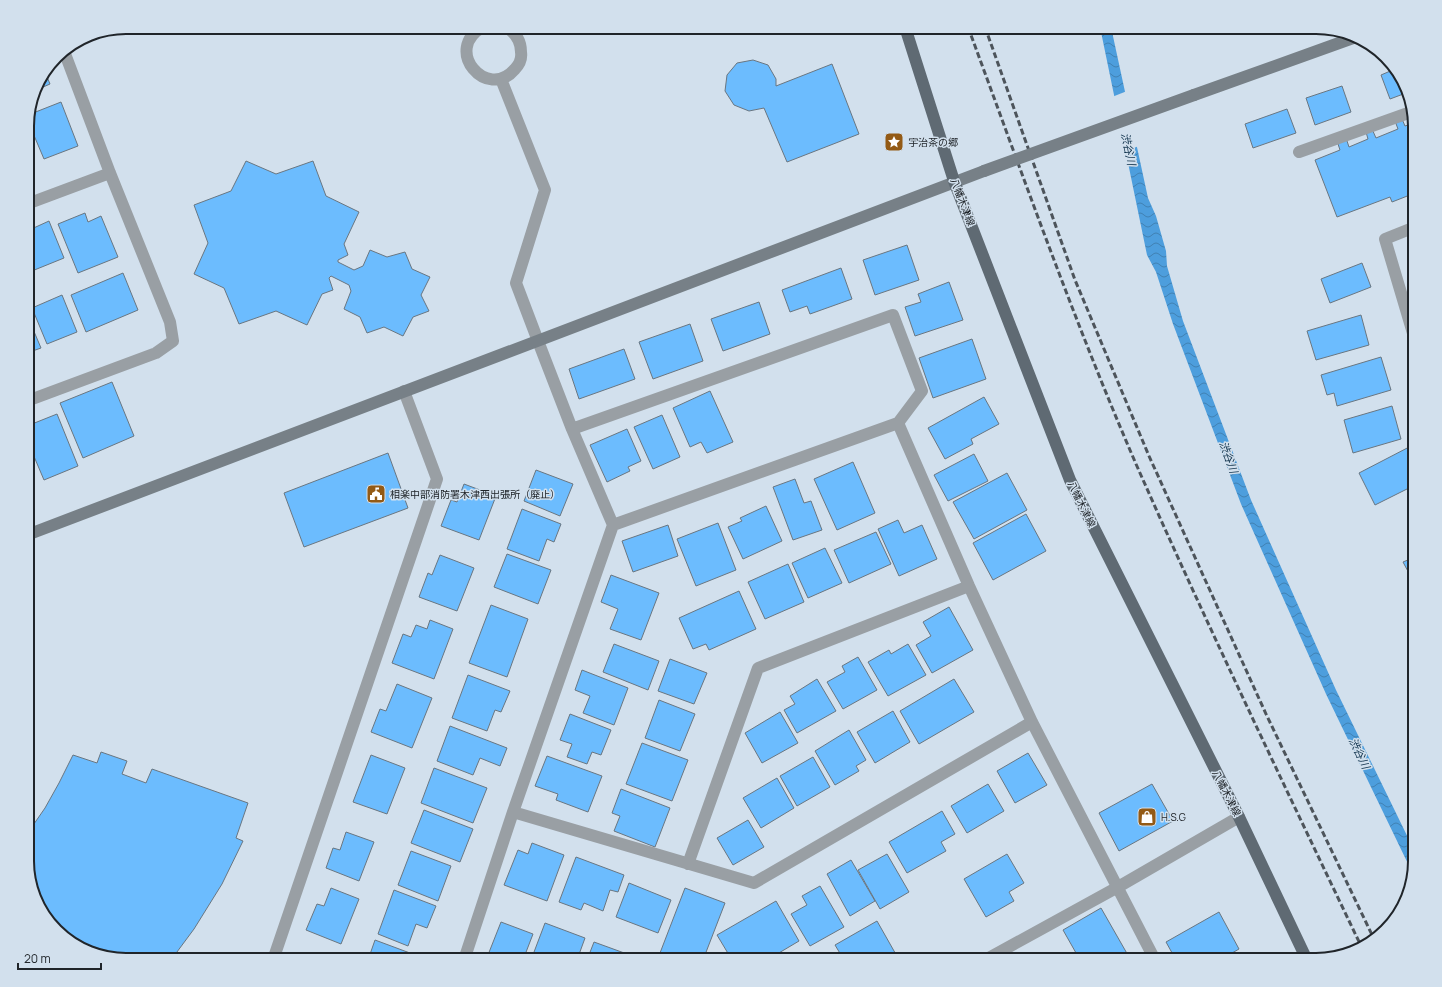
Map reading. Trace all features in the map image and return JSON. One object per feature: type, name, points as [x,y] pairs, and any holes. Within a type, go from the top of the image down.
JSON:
[{"type":"main road","name":"八幡木津線","points":[[907,34],[954,181],[1070,480],[1239,817],[1304,953]]},
{"type":"street","points":[[474,34],[469,40],[466,51],[468,62],[474,71],[481,77],[491,80],[501,79],[511,74],[518,65],[522,55],[521,44],[515,34]]},
{"type":"street","points":[[34,532],[954,181],[1348,40]]},
{"type":"street","points":[[34,397],[156,353],[172,341],[170,322],[110,173],[66,56]]},
{"type":"street","points":[[466,953],[513,812],[613,525],[572,428],[516,282],[545,190],[501,79]]},
{"type":"street","points":[[1299,152],[1407,113]]},
{"type":"street","points":[[34,201],[110,173]]},
{"type":"street","points":[[1408,230],[1385,239],[1408,316]]},
{"type":"street","points":[[572,428],[893,315],[922,391],[898,423],[613,525]]},
{"type":"street","points":[[275,953],[437,478],[404,391]]},
{"type":"street","points":[[898,423],[969,586],[1032,722],[1151,953]]},
{"type":"street","points":[[688,864],[758,668],[969,586]]},
{"type":"street","points":[[513,812],[754,883],[1032,722]]},
{"type":"street","points":[[998,953],[1118,887],[1239,817]]},
{"type":"water","name":"渋谷川","points":[[1101,34],[1113,34],[1148,198],[1156,216],[1166,251],[1167,266],[1183,321],[1251,500],[1336,690],[1408,838],[1408,864],[1326,694],[1241,504],[1173,324],[1156,272],[1147,255]]},
{"type":"pier","points":[[1127,91],[1139,146],[1123,152],[1112,97]]},
{"type":"building","points":[[753,60],[768,65],[776,79],[776,86],[832,64],[859,134],[787,162],[764,108],[749,111],[734,105],[725,91],[727,75],[737,63]]},
{"type":"building","points":[[1390,71],[1396,80],[1402,94],[1390,99],[1381,75]]},
{"type":"building","points":[[47,78],[50,84],[42,87]]},
{"type":"building","points":[[1342,86],[1351,112],[1315,125],[1306,98]]},
{"type":"building","points":[[61,102],[78,146],[44,159],[34,135],[35,112]]},
{"type":"building","points":[[1287,109],[1296,133],[1253,148],[1245,124]]},
{"type":"building","points":[[1402,119],[1405,126],[1408,125],[1408,196],[1392,202],[1390,197],[1337,217],[1315,160],[1340,150],[1337,141],[1346,138],[1349,147],[1368,139],[1366,132],[1372,129],[1376,138],[1398,129],[1395,121]]},
{"type":"building","points":[[246,161],[276,174],[313,161],[326,196],[359,212],[344,244],[348,255],[338,260],[338,262],[354,270],[363,266],[370,250],[387,257],[405,252],[412,269],[430,277],[421,295],[429,311],[413,317],[403,336],[384,327],[367,333],[360,317],[344,309],[351,291],[349,285],[331,276],[329,278],[333,290],[322,294],[307,325],[276,311],[239,324],[224,288],[194,274],[208,243],[194,205],[231,191]]},
{"type":"building","points":[[85,213],[88,222],[101,216],[118,257],[78,273],[58,224]]},
{"type":"building","points":[[49,221],[64,258],[34,270],[34,228]]},
{"type":"building","points":[[907,245],[919,280],[875,295],[863,260]]},
{"type":"building","points":[[1362,263],[1371,287],[1330,303],[1321,279]]},
{"type":"building","points":[[841,268],[852,299],[810,314],[807,306],[790,312],[782,290]]},
{"type":"building","points":[[123,273],[138,310],[86,332],[71,295]]},
{"type":"building","points":[[949,282],[963,320],[915,336],[905,307],[921,302],[918,294]]},
{"type":"building","points":[[62,295],[77,332],[47,344],[34,313],[34,307]]},
{"type":"building","points":[[759,302],[770,334],[723,351],[711,319]]},
{"type":"building","points":[[1361,315],[1369,345],[1316,360],[1307,331]]},
{"type":"building","points":[[690,324],[703,361],[653,379],[639,342]]},
{"type":"building","points":[[34,332],[41,348],[34,350]]},
{"type":"building","points":[[972,339],[986,379],[933,398],[919,358]]},
{"type":"building","points":[[624,349],[635,379],[579,399],[569,369]]},
{"type":"building","points":[[1381,357],[1391,390],[1337,406],[1334,393],[1327,395],[1321,375]]},
{"type":"building","points":[[112,382],[134,436],[83,458],[60,403]]},
{"type":"building","points":[[710,391],[733,442],[707,453],[701,442],[690,447],[673,408]]},
{"type":"building","points":[[984,397],[999,424],[971,439],[973,444],[945,459],[928,428]]},
{"type":"building","points":[[1392,406],[1401,439],[1353,453],[1344,420]]},
{"type":"building","points":[[57,414],[78,466],[44,480],[34,456],[34,423]]},
{"type":"building","points":[[662,415],[680,457],[653,469],[634,427]]},
{"type":"building","points":[[627,429],[641,461],[628,467],[630,471],[607,482],[590,445]]},
{"type":"building","points":[[1408,448],[1408,488],[1375,505],[1359,473]]},
{"type":"building","points":[[388,453],[408,508],[304,547],[284,493]]},
{"type":"building","points":[[974,454],[988,481],[948,501],[934,475]]},
{"type":"building","points":[[853,462],[875,513],[837,530],[814,479]]},
{"type":"building","points":[[536,470],[573,484],[560,516],[524,501]]},
{"type":"building","points":[[1007,473],[1027,510],[974,539],[953,502]]},
{"type":"building","points":[[795,479],[804,503],[811,501],[822,530],[793,540],[773,487]]},
{"type":"building","points":[[464,484],[496,496],[479,540],[441,526],[451,500],[457,502]]},
{"type":"building","points":[[766,506],[782,541],[743,559],[728,527],[742,521],[740,518]]},
{"type":"building","points":[[522,509],[561,524],[554,542],[547,539],[539,561],[507,549]]},
{"type":"building","points":[[1026,514],[1046,551],[993,580],[973,543]]},
{"type":"building","points":[[898,520],[904,533],[922,525],[937,559],[899,576],[878,529]]},
{"type":"building","points":[[718,523],[736,570],[696,586],[677,539]]},
{"type":"building","points":[[668,525],[678,556],[633,572],[622,541]]},
{"type":"building","points":[[876,532],[891,564],[849,583],[834,550]]},
{"type":"building","points":[[825,548],[842,583],[808,598],[792,563]]},
{"type":"building","points":[[507,554],[551,570],[538,604],[494,587]]},
{"type":"building","points":[[440,555],[474,568],[457,611],[419,597],[428,573],[432,575]]},
{"type":"building","points":[[1408,560],[1408,571],[1403,562]]},
{"type":"building","points":[[788,564],[804,602],[765,619],[748,582]]},
{"type":"building","points":[[611,575],[659,593],[641,640],[610,629],[618,609],[601,602]]},
{"type":"building","points":[[739,591],[756,629],[709,650],[706,644],[693,649],[679,618]]},
{"type":"building","points":[[491,605],[528,619],[507,677],[469,663]]},
{"type":"building","points":[[949,607],[973,650],[932,673],[916,645],[931,636],[923,622]]},
{"type":"building","points":[[430,620],[453,629],[434,679],[392,663],[403,634],[411,637],[416,625],[427,629]]},
{"type":"building","points":[[614,644],[659,661],[648,690],[603,672]]},
{"type":"building","points":[[908,644],[926,675],[888,696],[868,662],[889,650],[891,654]]},
{"type":"building","points":[[858,657],[877,690],[843,709],[827,682],[845,672],[842,666]]},
{"type":"building","points":[[670,659],[707,673],[694,704],[658,691]]},
{"type":"building","points":[[582,670],[628,688],[614,725],[583,713],[590,696],[575,690]]},
{"type":"building","points":[[468,675],[510,691],[501,712],[495,710],[487,731],[452,718]]},
{"type":"building","points":[[817,679],[836,711],[797,733],[784,710],[795,704],[790,696]]},
{"type":"building","points":[[954,679],[974,712],[919,744],[900,711]]},
{"type":"building","points":[[397,684],[432,698],[412,748],[371,732],[380,709],[386,711]]},
{"type":"building","points":[[659,700],[695,714],[680,751],[645,738]]},
{"type":"building","points":[[893,711],[910,742],[875,763],[857,732]]},
{"type":"building","points":[[780,712],[798,743],[762,763],[745,733]]},
{"type":"building","points":[[570,714],[611,730],[601,755],[592,752],[587,764],[567,757],[572,744],[560,740]]},
{"type":"building","points":[[450,726],[507,748],[500,766],[480,758],[473,775],[437,761]]},
{"type":"building","points":[[849,730],[866,760],[856,766],[859,771],[835,785],[815,751]]},
{"type":"building","points":[[642,743],[688,760],[672,801],[626,784]]},
{"type":"building","points":[[101,752],[127,761],[122,774],[146,783],[152,769],[248,803],[236,838],[243,841],[222,884],[194,929],[176,953],[114,952],[102,950],[85,944],[75,938],[57,922],[46,907],[41,896],[37,885],[34,867],[34,824],[45,808],[73,755],[97,763]]},
{"type":"building","points":[[1028,753],[1047,785],[1015,803],[997,771]]},
{"type":"building","points":[[371,755],[405,768],[387,814],[353,802]]},
{"type":"building","points":[[547,756],[602,776],[588,812],[556,800],[558,794],[535,786]]},
{"type":"building","points":[[813,757],[830,787],[797,806],[780,776]]},
{"type":"building","points":[[434,768],[487,788],[473,823],[421,803]]},
{"type":"building","points":[[777,778],[794,808],[761,828],[743,798]]},
{"type":"building","points":[[988,784],[1004,811],[967,833],[951,806]]},
{"type":"building","points":[[1152,784],[1173,821],[1119,851],[1099,813]]},
{"type":"building","points":[[621,789],[670,808],[655,847],[614,831],[620,816],[612,813]]},
{"type":"building","points":[[424,810],[473,829],[460,862],[411,843]]},
{"type":"building","points":[[942,811],[955,834],[941,842],[946,851],[907,873],[889,842]]},
{"type":"building","points":[[748,820],[764,847],[733,865],[717,838]]},
{"type":"building","points":[[346,832],[374,842],[359,881],[326,868],[333,848],[340,850]]},
{"type":"building","points":[[532,843],[564,855],[547,901],[504,885],[518,850],[528,854]]},
{"type":"building","points":[[411,851],[451,866],[438,901],[398,885]]},
{"type":"building","points":[[887,854],[909,892],[880,909],[858,870]]},
{"type":"building","points":[[1007,854],[1024,883],[1009,892],[1014,901],[986,917],[964,879]]},
{"type":"building","points":[[576,857],[624,875],[618,892],[610,890],[603,911],[584,903],[581,910],[559,902]]},
{"type":"building","points":[[851,860],[875,901],[850,916],[827,874]]},
{"type":"building","points":[[629,883],[671,900],[658,933],[616,917]]},
{"type":"building","points":[[820,886],[844,927],[810,946],[791,914],[807,905],[802,896]]},
{"type":"building","points":[[331,888],[359,899],[341,944],[306,930],[317,904],[324,906]]},
{"type":"building","points":[[685,888],[725,903],[706,953],[660,953]]},
{"type":"building","points":[[394,890],[436,906],[427,928],[416,924],[408,946],[378,934]]},
{"type":"building","points":[[776,901],[799,941],[779,953],[728,953],[717,935]]},
{"type":"building","points":[[1101,908],[1127,953],[1076,953],[1063,930]]},
{"type":"building","points":[[1219,912],[1239,949],[1232,953],[1172,953],[1166,942]]},
{"type":"building","points":[[877,921],[895,953],[840,953],[835,945]]},
{"type":"building","points":[[501,922],[533,934],[526,953],[489,953]]},
{"type":"building","points":[[545,923],[585,938],[580,953],[534,953]]},
{"type":"building","points":[[375,940],[410,953],[370,953]]},
{"type":"building","points":[[594,942],[624,953],[590,953]]},
{"type":"railway","points":[[971,34],[1091,356],[1136,464],[1219,646],[1359,942]]},
{"type":"railway","points":[[987,34],[1075,280],[1149,456],[1266,714],[1372,934]]},
{"type":"place","name":"宇治茶の郷","points":[[894,142]]},
{"type":"place","name":"相楽中部消防署木津西出張所（廃止）","points":[[376,494]]},
{"type":"place","name":"H.S.G","points":[[1147,817]]}]
